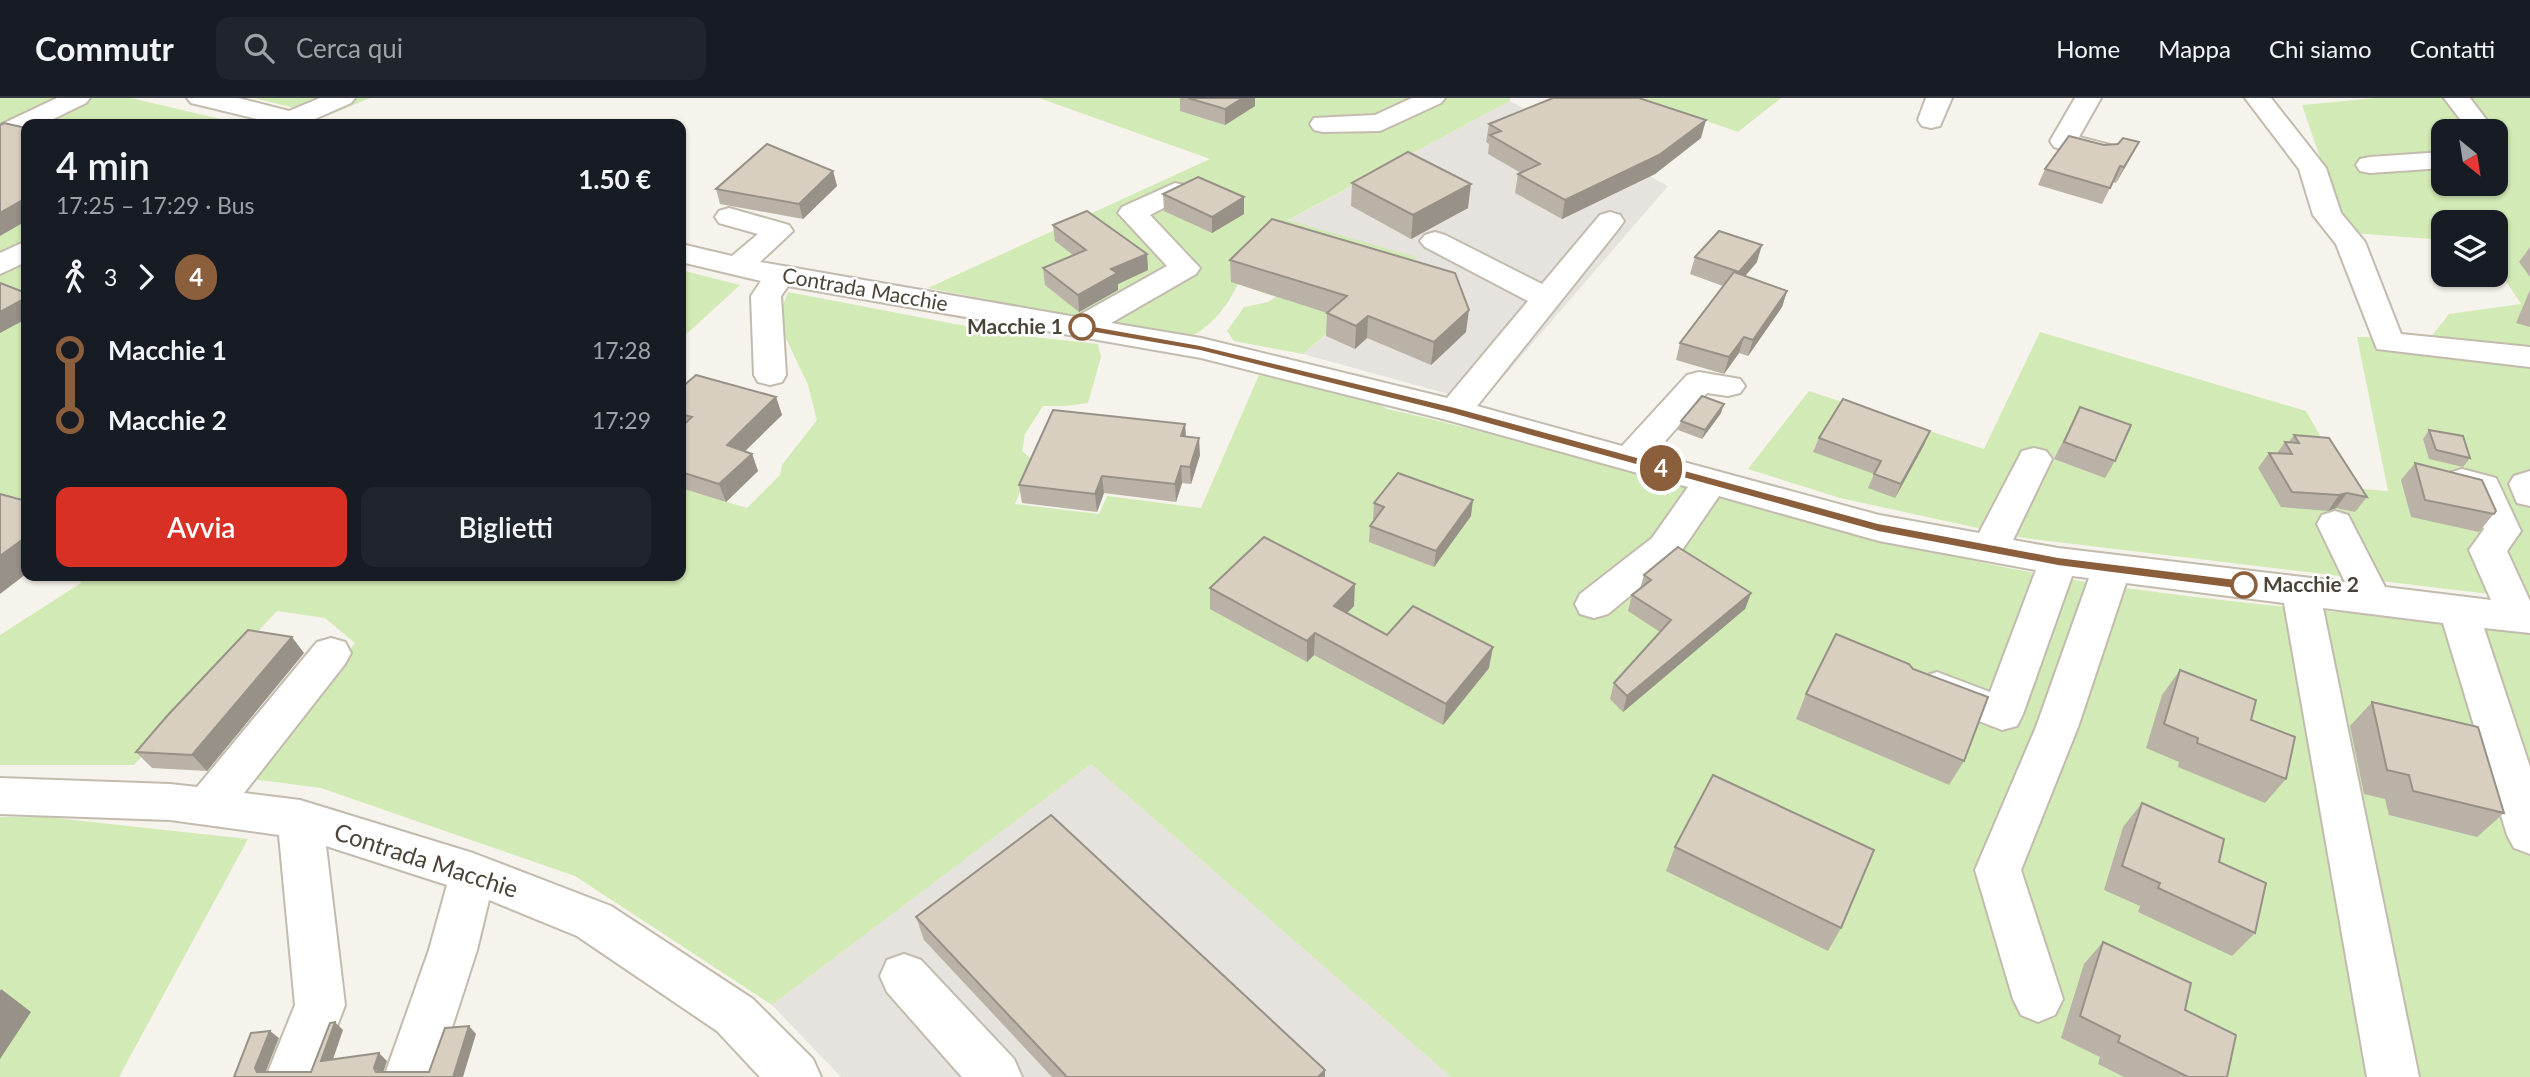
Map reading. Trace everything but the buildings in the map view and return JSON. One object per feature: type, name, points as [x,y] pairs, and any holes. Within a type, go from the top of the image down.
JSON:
[{"type":"street","points":[[33,119],[77,98]]},
{"type":"street","points":[[200,98],[253,118]]},
{"type":"street","points":[[303,119],[342,98]]},
{"type":"street","points":[[1323,124],[1380,122],[1432,98]]},
{"type":"street","points":[[2088,98],[2063,141],[2101,151]]},
{"type":"street","points":[[2258,98],[2312,168],[2327,215],[2350,242],[2388,342],[2530,357]]},
{"type":"street","points":[[2457,98],[2473,119]]},
{"type":"street","points":[[0,135],[21,125]]},
{"type":"street","points":[[2370,165],[2431,161]]},
{"type":"street","points":[[1082,327],[1185,268],[1132,213],[1175,191]]},
{"type":"street","points":[[729,217],[779,231],[738,266]]},
{"type":"street","points":[[1455,411],[1610,221]]},
{"type":"street","points":[[1435,241],[1547,299]]},
{"type":"street","points":[[0,265],[21,253]]},
{"type":"street","name":"Contrada Macchie","points":[[686,254],[780,276],[1200,348],[1455,411],[1878,528],[2058,561],[2524,618]]},
{"type":"street","points":[[770,375],[766,296],[780,276]]},
{"type":"street","points":[[1630,459],[1699,382],[1728,386]]},
{"type":"street","points":[[1990,549],[2034,459]]},
{"type":"street","points":[[2429,474],[2483,486],[2503,531],[2488,550],[2524,618]]},
{"type":"street","points":[[1594,604],[1665,547],[1710,482]]},
{"type":"street","points":[[2530,483],[2527,484],[2530,494]]},
{"type":"street","points":[[2335,524],[2373,601]]},
{"type":"street","points":[[1915,680],[2002,714],[2058,561]]},
{"type":"street","points":[[2038,999],[1998,870],[2057,727],[2112,568]]},
{"type":"street","points":[[2301,592],[2393,1077]]},
{"type":"street","points":[[2459,612],[2530,835]]},
{"type":"street","points":[[207,807],[331,653]]},
{"type":"street","name":"Contrada Macchie","points":[[0,796],[170,802],[300,820],[473,873],[594,921],[735,1015],[795,1077]]},
{"type":"street","points":[[292,1077],[320,1005],[300,820]]},
{"type":"street","points":[[410,1077],[453,950],[473,873]]},
{"type":"street","points":[[904,976],[996,1077]]},
{"type":"shaded area","points":[[1510,101],[1668,186],[1481,403],[1303,354],[1389,283],[1287,221]]},
{"type":"shaded area","points":[[1091,764],[1451,1077],[841,1077],[772,1005]]},
{"type":"green space","points":[[0,98],[131,98],[221,119],[21,119],[21,501],[0,498]]},
{"type":"green space","points":[[254,98],[370,98],[327,116]]},
{"type":"green space","points":[[1039,98],[1510,98],[1510,101],[1288,220],[1416,257],[1303,354],[1234,341],[1227,331],[1244,307],[1268,302],[1276,297],[1238,284],[1220,313],[1194,335],[1109,323],[928,288],[1210,159]]},
{"type":"green space","points":[[1642,98],[1781,98],[1738,132]]},
{"type":"green space","points":[[2376,98],[2530,98],[2530,599],[2024,538],[1840,498],[1748,469],[1809,391],[1984,449],[2040,332],[2306,411],[2350,488],[2388,491],[2357,337],[2430,338],[2449,314],[2521,304],[2508,284],[2508,210],[2431,210],[2431,239],[2353,233],[2339,213],[2302,105]]},
{"type":"green space","points":[[686,271],[740,285],[686,334]]},
{"type":"green space","points":[[788,292],[1007,334],[1098,344],[1101,357],[1088,403],[1043,406],[1025,434],[1022,451],[1033,460],[1015,504],[1099,514],[1107,496],[1201,508],[1259,375],[1371,399],[1387,409],[1467,428],[1863,535],[2024,571],[2213,599],[2530,632],[2530,1077],[1451,1077],[1091,764],[772,1005],[575,876],[321,788],[244,778],[355,643],[325,618],[277,611],[134,765],[0,765],[0,635],[81,583],[80,581],[686,581],[686,490],[747,508],[780,475],[782,465],[817,420],[808,385],[781,328],[780,313]]},
{"type":"green space","points":[[0,817],[46,817],[248,839],[119,1077],[0,1077]]},
{"type":"bus line","name":"4","points":[[1082,327],[1200,348],[1455,411],[1878,528],[2058,561],[2244,585]]},
{"type":"place","name":"Macchie 1","points":[[1082,327]]},
{"type":"place","name":"Macchie 2","points":[[2244,585]]}]
